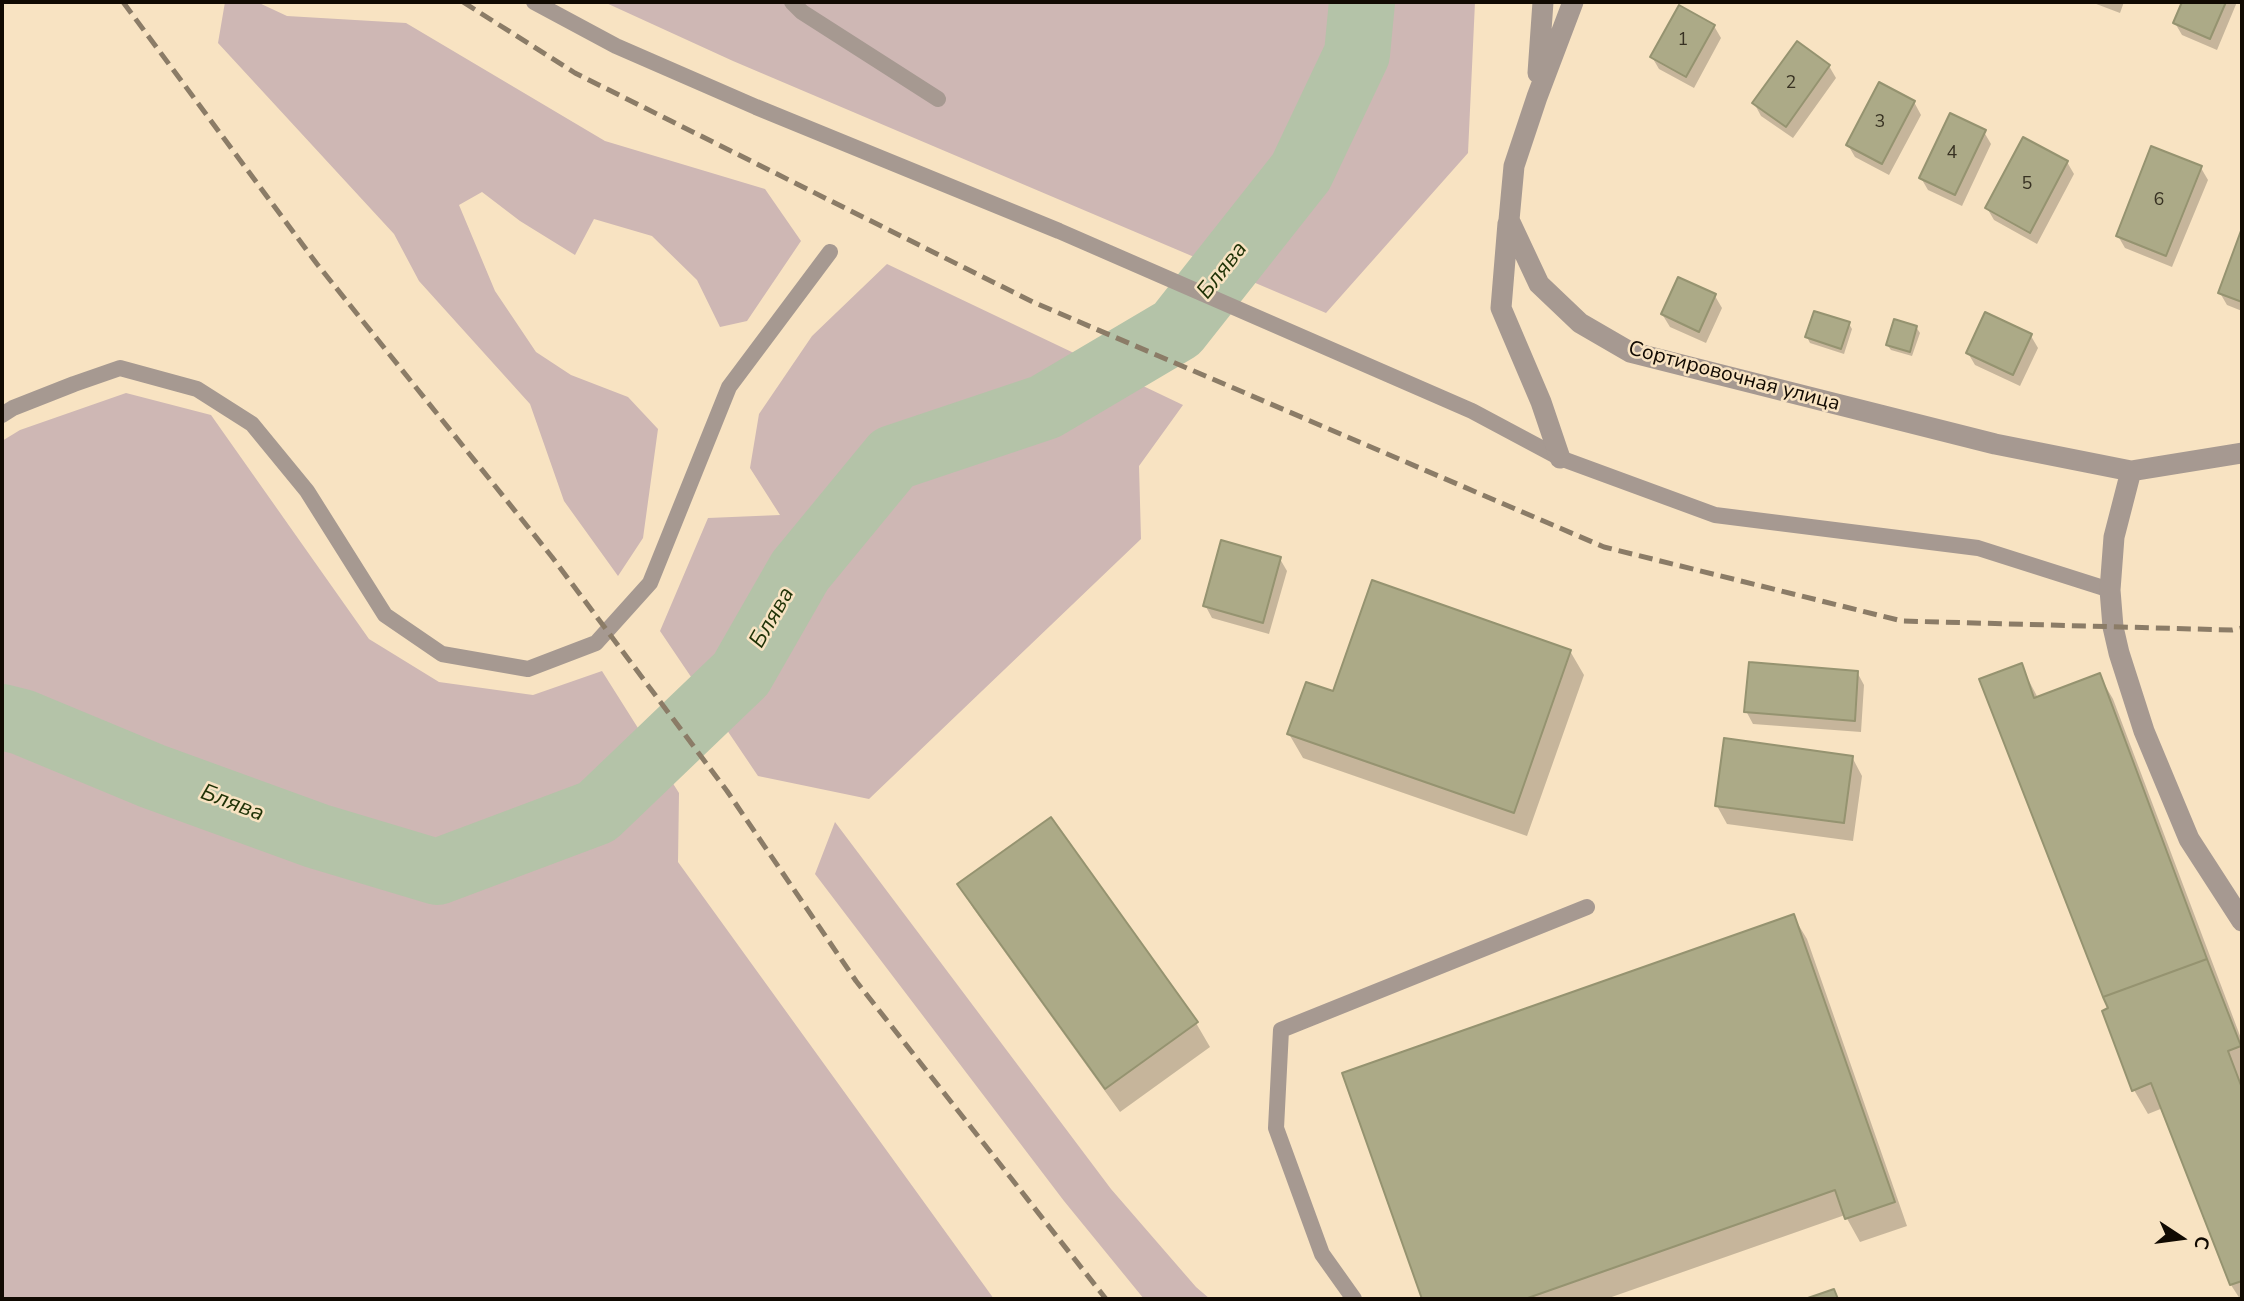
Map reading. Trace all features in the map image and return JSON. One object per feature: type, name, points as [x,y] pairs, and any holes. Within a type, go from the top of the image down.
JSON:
[{"type":"street","points":[[1536,97],[1543,2]]},
{"type":"street","points":[[1560,458],[1541,402],[1501,308],[1514,166],[1536,97],[1573,2]]},
{"type":"street","name":"Сортировочная улица","points":[[1508,220],[1539,285],[1580,323],[1630,352],[1995,444],[2131,471],[2242,453]]},
{"type":"street","points":[[2131,471],[2113,537],[2110,590],[2113,627],[2119,653],[2144,731],[2189,839],[2242,921]]},
{"type":"lane","points":[[534,2],[616,46],[756,107],[1059,231],[1472,411],[1560,458],[1716,515],[1978,548],[2110,590]]},
{"type":"lane","points":[[792,2],[802,12],[938,99]]},
{"type":"lane","points":[[2,415],[37,398],[120,368],[197,389],[252,424],[307,491],[385,615],[442,654],[528,669],[596,643],[650,583],[729,387],[830,252]]},
{"type":"lane","points":[[1354,1299],[1322,1254],[1276,1128],[1281,1030],[1587,907]]},
{"type":"shaded area","points":[[225,2],[257,2],[287,16],[406,23],[605,141],[765,189],[801,241],[747,321],[720,327],[697,280],[652,236],[594,219],[575,255],[520,221],[482,192],[459,205],[495,291],[536,352],[571,375],[628,397],[658,429],[643,538],[618,576],[564,501],[530,404],[419,281],[394,234],[218,43]]},
{"type":"shaded area","points":[[604,2],[1475,2],[1468,153],[1326,313],[733,61]]},
{"type":"shaded area","points":[[887,264],[1183,405],[1139,466],[1141,539],[869,799],[758,776],[660,631],[708,518],[780,515],[750,468],[759,414],[812,336]]},
{"type":"shaded area","points":[[126,393],[211,415],[369,639],[439,682],[533,695],[602,671],[679,793],[678,862],[994,1299],[2,1299],[2,441],[20,430]]},
{"type":"shaded area","points":[[835,822],[1111,1189],[1196,1287],[1210,1299],[1144,1299],[1064,1201],[815,874]]},
{"type":"building","points":[[2182,2],[2226,2],[2210,39],[2173,23]]},
{"type":"building","points":[[1679,5],[1715,25],[1686,77],[1650,57]]},
{"type":"building","points":[[1797,41],[1830,65],[1786,127],[1752,103]]},
{"type":"building","points":[[1879,82],[1915,101],[1882,164],[1846,145]]},
{"type":"building","points":[[1950,113],[1986,130],[1955,195],[1919,178]]},
{"type":"building","points":[[2023,137],[2068,161],[2030,233],[1985,208]]},
{"type":"building","points":[[2151,146],[2202,166],[2166,256],[2116,236]]},
{"type":"building","points":[[2242,228],[2242,302],[2218,293]]},
{"type":"building","points":[[1678,277],[1716,294],[1699,332],[1661,314]]},
{"type":"building","points":[[1814,311],[1850,322],[1841,349],[1805,337]]},
{"type":"building","points":[[1985,312],[2032,334],[2013,375],[1966,353]]},
{"type":"building","points":[[1894,319],[1917,326],[1910,352],[1886,345]]},
{"type":"building","points":[[1221,540],[1281,557],[1263,623],[1203,606]]},
{"type":"building","points":[[1372,580],[1571,650],[1514,813],[1287,734],[1306,682],[1333,691]]},
{"type":"building","points":[[1749,662],[1858,671],[1855,721],[1744,712]]},
{"type":"building","points":[[2022,663],[2034,698],[2100,673],[2207,959],[2103,997],[1979,679]]},
{"type":"building","points":[[1724,738],[1853,756],[1844,823],[1715,806]]},
{"type":"building","points":[[1051,817],[1198,1022],[1105,1089],[957,884]]},
{"type":"building","points":[[1794,914],[1895,1202],[1845,1219],[1835,1190],[1525,1299],[1422,1299],[1342,1073]]},
{"type":"building","points":[[2207,959],[2241,1046],[2228,1051],[2242,1088],[2242,1281],[2230,1285],[2151,1083],[2132,1091],[2102,1011],[2108,1008],[2103,997]]},
{"type":"building","points":[[1834,1289],[1838,1299],[1805,1299]]},
{"type":"waterway","name":"Блява","points":[[2,717],[22,722],[152,776],[317,836],[437,872],[597,812],[741,674],[800,571],[893,458],[1045,407],[1177,329],[1301,172],[1357,54],[1362,2]]},
{"type":"railway","points":[[123,2],[317,264],[552,557],[727,791],[856,981],[1106,1299]]},
{"type":"railway","points":[[463,2],[575,73],[1033,302],[1604,547],[1902,621],[2232,630],[2242,628]]}]
